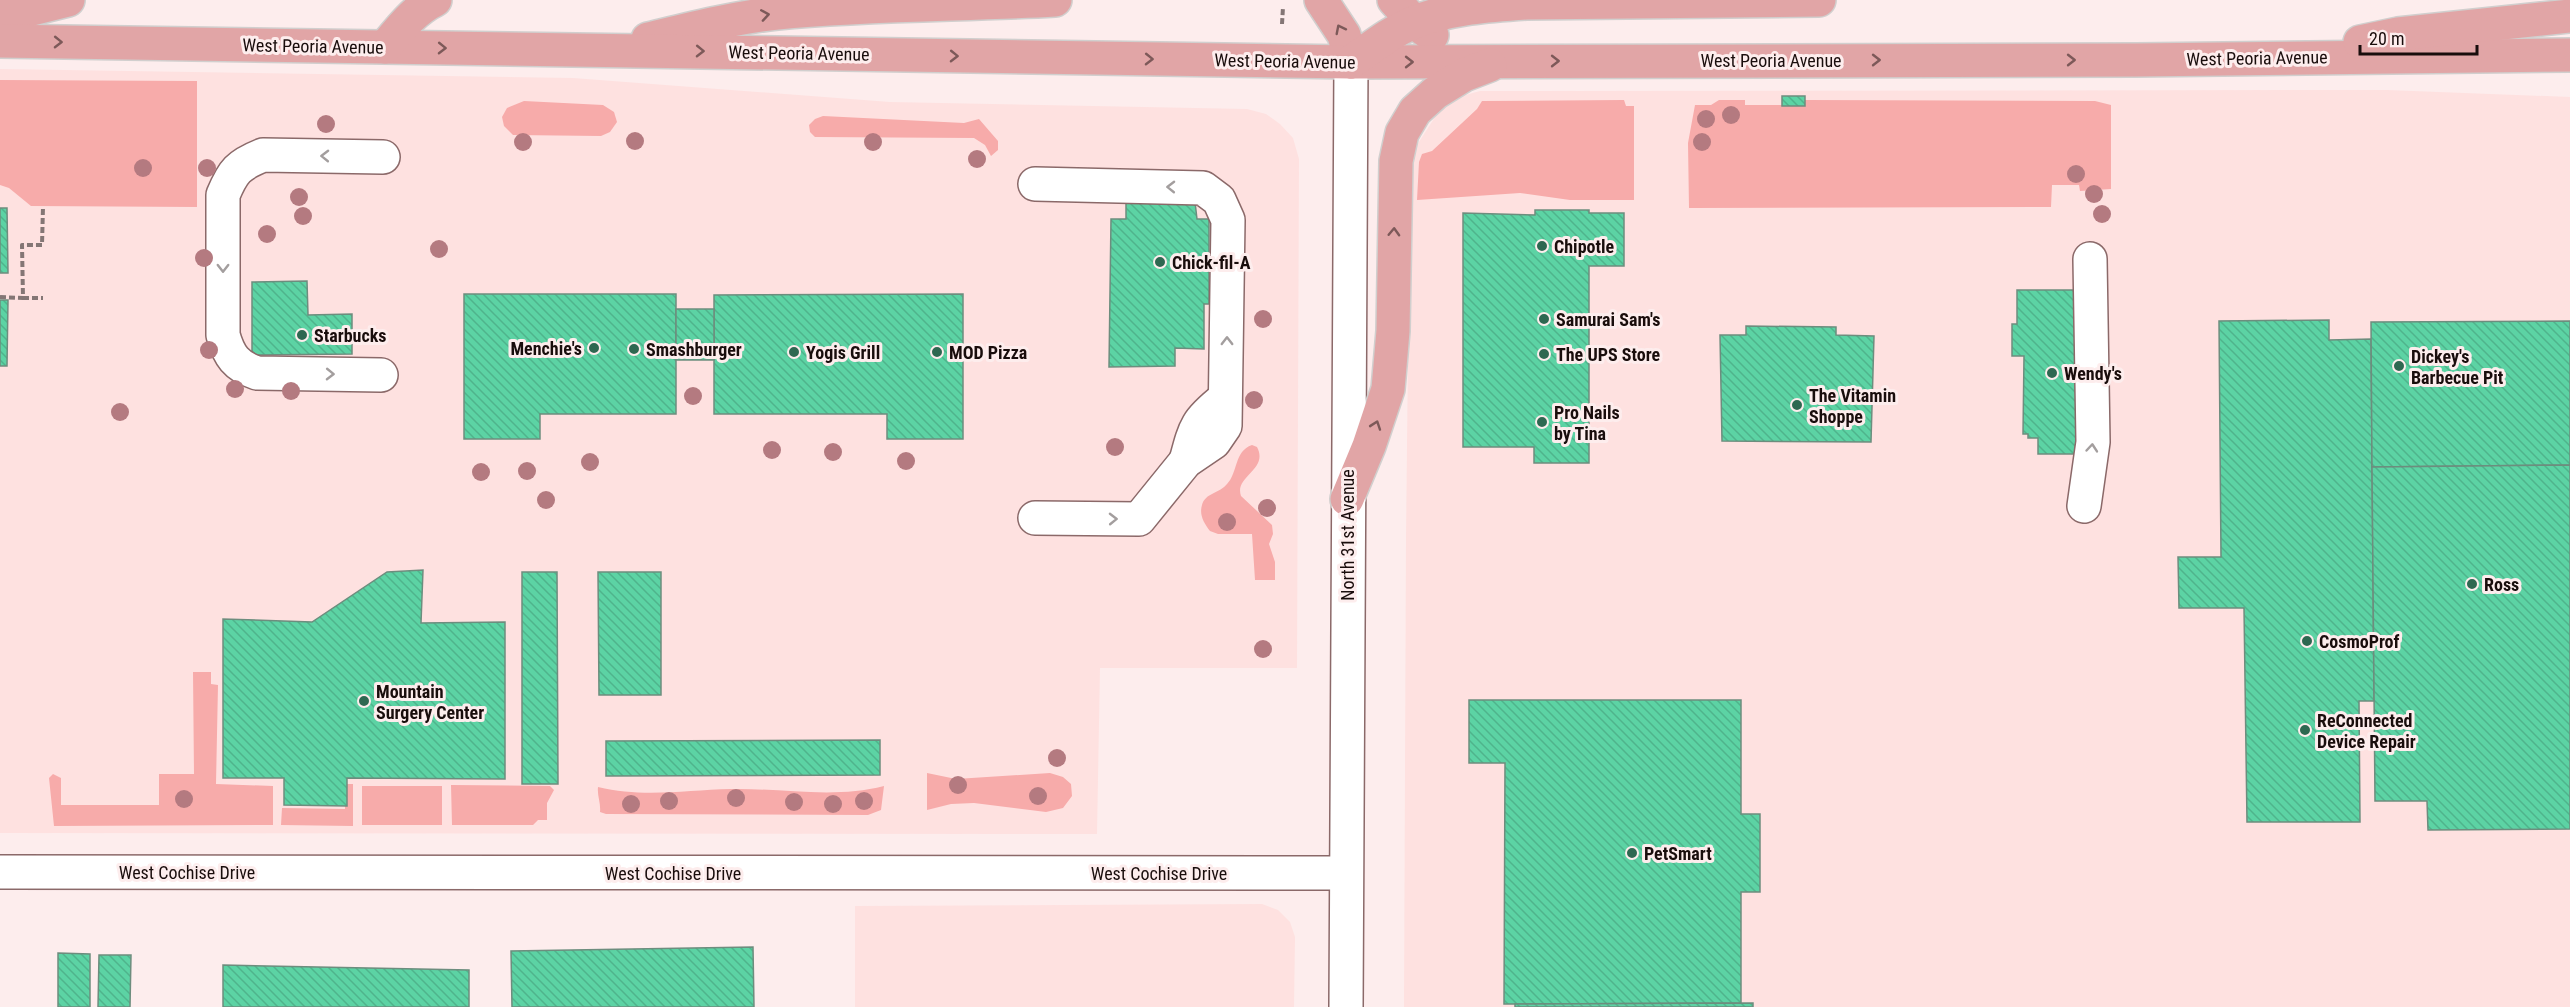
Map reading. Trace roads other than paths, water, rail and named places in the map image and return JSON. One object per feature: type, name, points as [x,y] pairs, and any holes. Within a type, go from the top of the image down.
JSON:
[{"type":"main road","points":[[0,17],[68,0]]},
{"type":"main road","points":[[385,47],[424,5],[435,0]]},
{"type":"main road","points":[[605,50],[713,23],[776,13],[904,5],[1055,0]]},
{"type":"main road","points":[[1321,0],[1344,35],[1350,62]]},
{"type":"main road","points":[[1350,62],[1404,11],[1454,11],[1526,3],[1819,0]]},
{"type":"main road","points":[[1404,11],[1437,39],[1459,51],[1497,62]]},
{"type":"main road","points":[[2288,58],[2398,34],[2570,16]]},
{"type":"main road","name":"West Peoria Avenue","points":[[0,41],[1350,62],[2570,55]]},
{"type":"main road","points":[[1347,499],[1369,446],[1388,389],[1393,331],[1396,161],[1402,133],[1416,111],[1435,93],[1464,75],[1497,62]]},
{"type":"street","name":"North 31st Avenue","points":[[1346,1007],[1350,62]]},
{"type":"street","points":[[381,375],[257,373],[243,368],[228,351],[224,335],[223,195],[232,174],[244,162],[263,155],[383,157]]},
{"type":"street","points":[[1035,184],[1203,188],[1220,200],[1228,220],[1227,379],[1224,399],[1203,416],[1194,428],[1186,461],[1139,519],[1035,518]]},
{"type":"street","points":[[2084,506],[2093,442],[2090,259]]},
{"type":"street","name":"West Cochise Drive","points":[[0,872],[1345,873]]},
{"type":"place","name":"Chipotle","points":[[1542,246]]},
{"type":"place","name":"Chick-fil-A","points":[[1160,262]]},
{"type":"place","name":"Samurai Sam's","points":[[1544,319]]},
{"type":"place","name":"Starbucks","points":[[302,335]]},
{"type":"place","name":"Menchie's","points":[[594,348]]},
{"type":"place","name":"Smashburger","points":[[634,349]]},
{"type":"place","name":"Yogis Grill","points":[[794,352]]},
{"type":"place","name":"MOD Pizza","points":[[937,352]]},
{"type":"place","name":"The UPS Store","points":[[1544,354]]},
{"type":"place","name":"Dickey's Barbecue Pit","points":[[2399,366]]},
{"type":"place","name":"Wendy's","points":[[2052,373]]},
{"type":"place","name":"The Vitamin Shoppe","points":[[1797,405]]},
{"type":"place","name":"Pro Nails by Tina","points":[[1542,422]]},
{"type":"place","name":"Ross","points":[[2472,584]]},
{"type":"place","name":"CosmoProf","points":[[2307,641]]},
{"type":"place","name":"Mountain Surgery Center","points":[[364,701]]},
{"type":"place","name":"ReConnected Device Repair","points":[[2305,730]]},
{"type":"place","name":"PetSmart","points":[[1632,853]]}]
